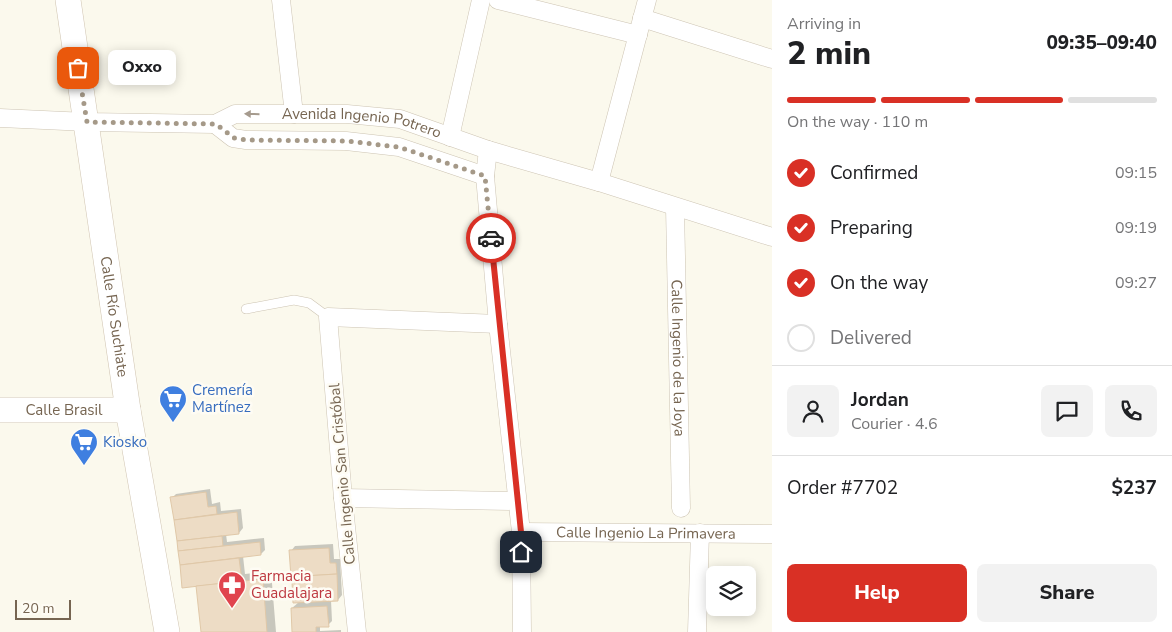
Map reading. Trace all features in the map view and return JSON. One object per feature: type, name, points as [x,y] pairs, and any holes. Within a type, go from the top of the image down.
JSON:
[{"type":"main road","name":"Calle Río Suchiate","points":[[68,0],[128,410],[167,632]]},
{"type":"main road","name":"Calle Brasil","points":[[0,410],[128,410]]},
{"type":"street","points":[[281,0],[294,114]]},
{"type":"street","points":[[450,137],[481,0]]},
{"type":"street","points":[[498,0],[638,36]]},
{"type":"street","points":[[598,182],[647,0]]},
{"type":"street","points":[[642,18],[772,59]]},
{"type":"street","name":"Avenida Ingenio Potrero","points":[[485,176],[399,147],[346,141],[246,140],[234,138],[216,124],[235,114],[348,114],[400,119],[488,150],[598,182],[772,237]]},
{"type":"street","points":[[0,118],[87,122],[216,124]]},
{"type":"street","points":[[488,150],[485,176],[498,324],[521,532],[522,632]]},
{"type":"street","name":"Calle Ingenio de la Joya","points":[[676,208],[681,508]]},
{"type":"street","points":[[328,317],[498,324]]},
{"type":"street","name":"Calle Ingenio San Cristóbal","points":[[328,317],[343,498],[357,632]]},
{"type":"street","points":[[343,498],[517,501]]},
{"type":"street","name":"Calle Ingenio La Primavera","points":[[521,532],[772,534]]},
{"type":"street","points":[[697,632],[700,533]]},
{"type":"lane","points":[[246,309],[294,300],[309,303],[328,317]]},
{"type":"building","points":[[206,492],[208,507],[216,506],[217,514],[174,520],[170,497]]},
{"type":"building","points":[[237,512],[239,534],[177,541],[174,520]]},
{"type":"building","points":[[222,536],[223,546],[178,551],[177,541]]},
{"type":"building","points":[[260,542],[261,555],[180,565],[178,551]]},
{"type":"building","points":[[329,548],[330,563],[336,563],[337,574],[291,577],[289,550]]},
{"type":"building","points":[[239,558],[242,581],[182,588],[180,565]]},
{"type":"building","points":[[337,574],[338,601],[293,603],[292,582],[303,581],[303,576]]},
{"type":"building","name":"Farmacia Guadalajara","points":[[263,579],[267,632],[201,632],[196,586]]},
{"type":"building","points":[[327,606],[329,627],[316,627],[316,632],[292,632],[291,608]]},
{"type":"way so far","points":[[78,68],[87,122],[216,124],[234,138],[246,140],[346,141],[399,147],[485,176],[491,238]]},
{"type":"place","name":"Oxxo","points":[[78,68]]},
{"type":"place","name":"Cremería Martínez","points":[[173,423]]},
{"type":"place","name":"Kiosko","points":[[84,466]]},
{"type":"place","name":"Farmacia Guadalajara","points":[[232,609]]},
{"type":"route","points":[[491,238],[502,364],[521,532],[521,552]]}]
